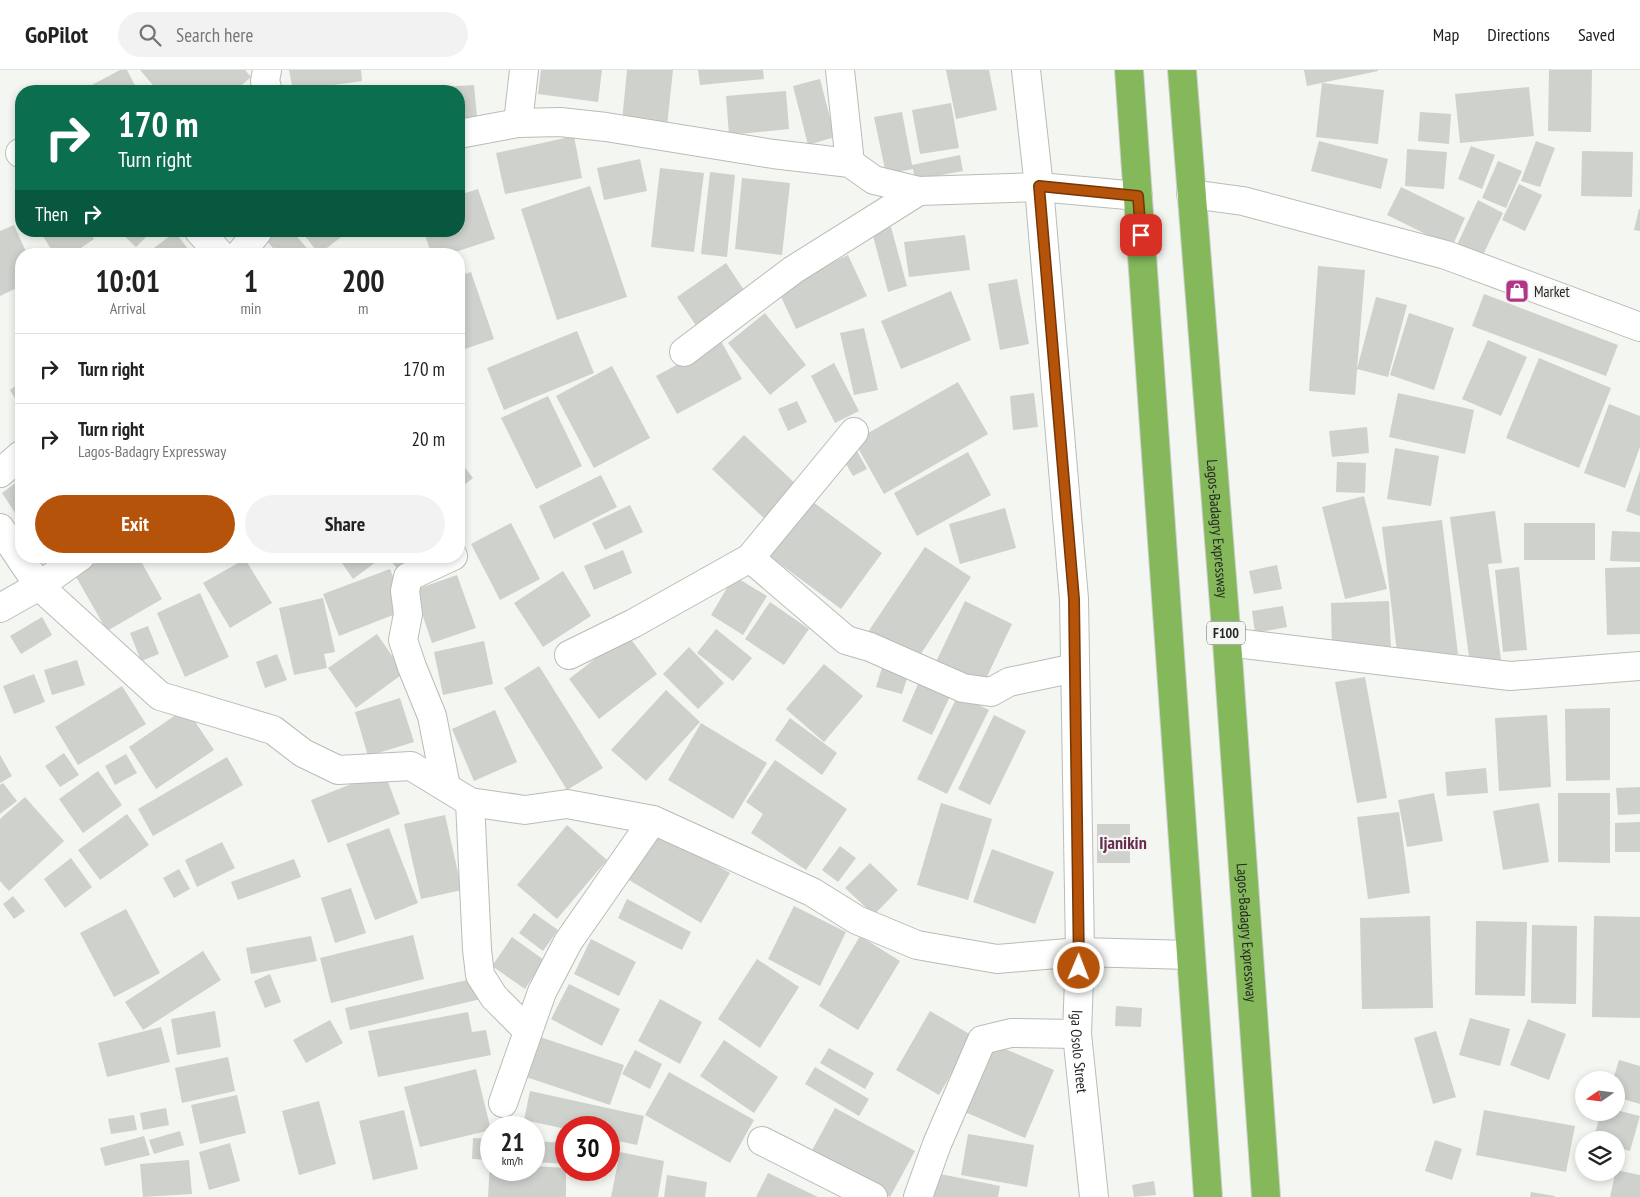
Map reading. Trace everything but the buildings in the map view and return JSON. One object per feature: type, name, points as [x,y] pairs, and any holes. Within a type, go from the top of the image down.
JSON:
[{"type":"highway","points":[[1129,70],[1208,1197]]},
{"type":"highway","name":"Lagos-Badagry Expressway","points":[[1182,70],[1227,642],[1266,1197]]},
{"type":"street","points":[[266,70],[266,85]]},
{"type":"street","points":[[518,123],[524,70]]},
{"type":"street","points":[[840,70],[850,163]]},
{"type":"street","name":"Iga Osolo Street","points":[[1026,70],[1039,186],[1074,599],[1080,952],[1077,1034],[1094,1197]]},
{"type":"street","points":[[465,133],[518,123],[560,122],[606,127],[773,154],[850,163],[874,180],[919,191],[1039,186],[1138,196]]},
{"type":"street","points":[[684,352],[792,270],[919,191]]},
{"type":"street","points":[[1191,194],[1243,201],[1446,255],[1640,327]]},
{"type":"street","points":[[204,237],[215,248]]},
{"type":"street","points":[[245,248],[253,237]]},
{"type":"street","points":[[568,655],[634,623],[750,558],[854,432]]},
{"type":"street","points":[[0,473],[15,460]]},
{"type":"street","points":[[0,528],[15,550]]},
{"type":"street","points":[[750,558],[846,640],[870,647],[963,688],[991,692],[1010,682],[1075,668]]},
{"type":"street","points":[[24,563],[39,586],[160,696],[273,730],[303,753],[338,770],[410,766],[470,802],[525,810],[567,804],[653,820],[812,892],[857,920],[917,946],[998,959],[1080,952],[1190,955]]},
{"type":"street","points":[[0,608],[39,586],[71,563]]},
{"type":"street","points":[[438,563],[408,577],[405,591],[408,614],[403,640],[412,668],[432,716],[446,787]]},
{"type":"street","points":[[1227,642],[1510,676],[1640,666]]},
{"type":"street","points":[[470,802],[480,976],[494,997],[528,1031]]},
{"type":"street","points":[[503,1103],[542,992],[568,942],[653,820]]},
{"type":"street","points":[[918,1197],[936,1144],[982,1040],[1011,1033],[1077,1034]]},
{"type":"street","points":[[762,1141],[873,1197]]},
{"type":"place","name":"Market","points":[[1517,291]]},
{"type":"district","name":"Ijanikin","points":[[1123,842]]},
{"type":"route","points":[[1079,968],[1074,599],[1039,186],[1138,196],[1141,235]]}]
